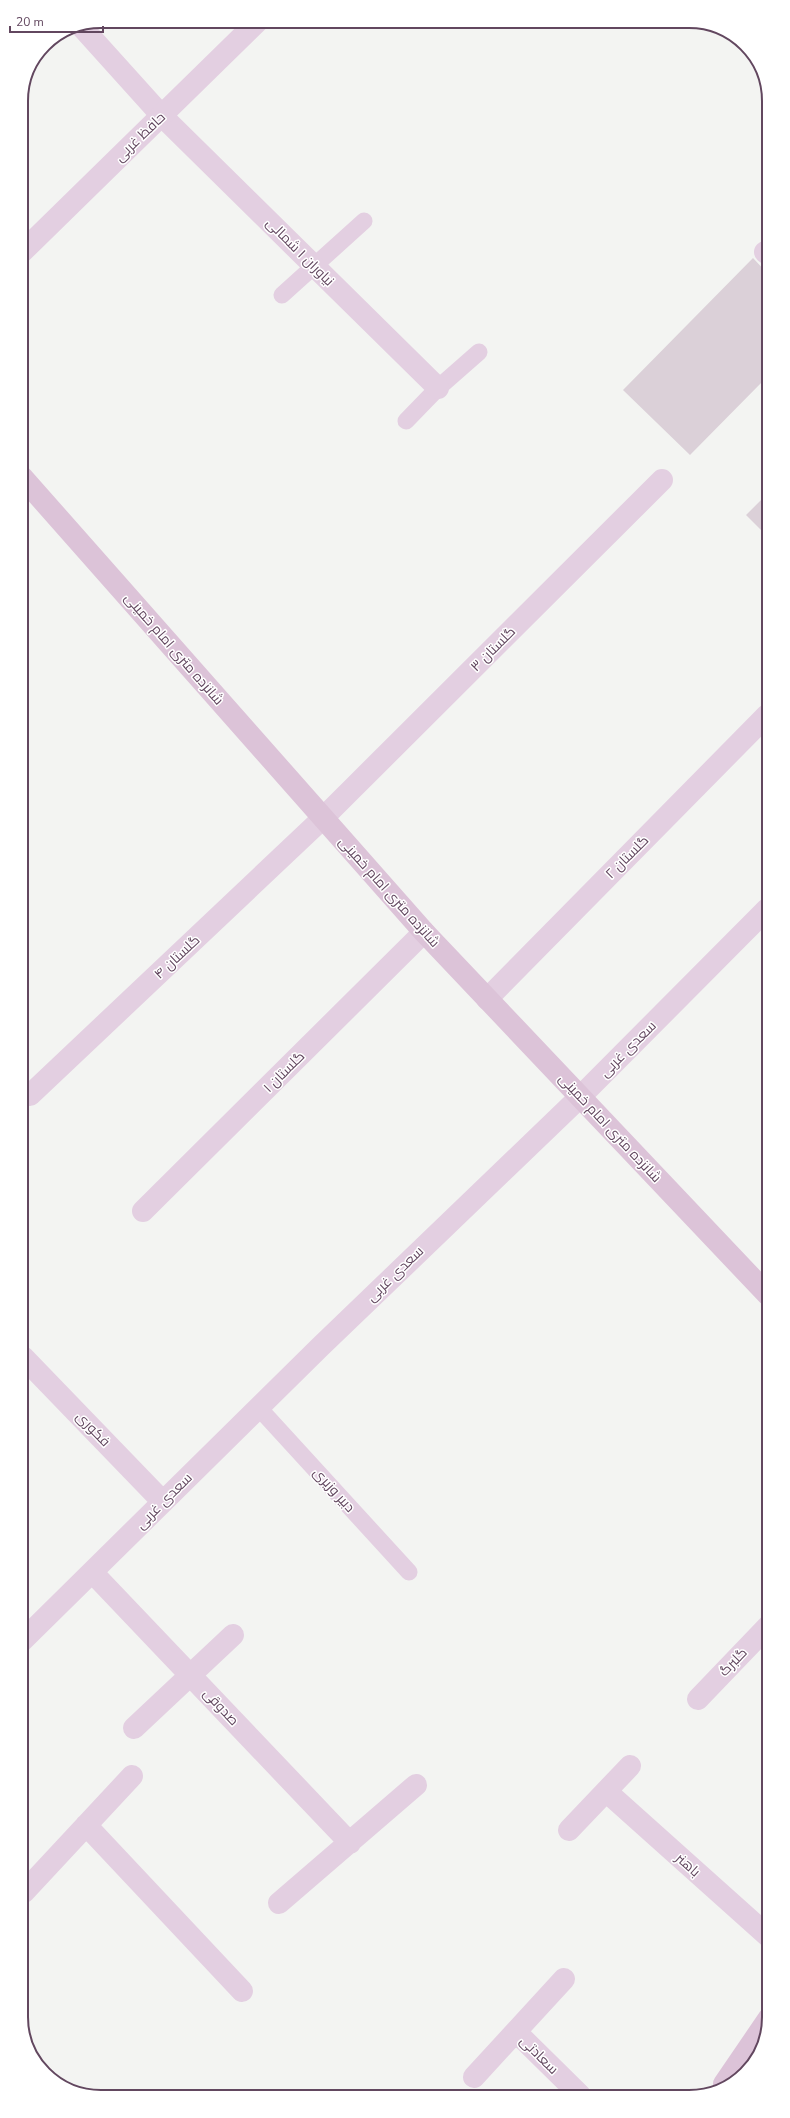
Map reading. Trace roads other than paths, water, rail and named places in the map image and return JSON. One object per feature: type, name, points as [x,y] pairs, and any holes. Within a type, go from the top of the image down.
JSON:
[{"type":"main road","name":"شانزده متری امام خمینی","points":[[28,484],[424,932],[762,1289]]},
{"type":"main road","points":[[728,2079],[760,2031]]},
{"type":"street","name":"حافظ غربی","points":[[28,246],[251,28]]},
{"type":"street","name":"نیاوران ۱ شمالی","points":[[84,30],[162,116],[438,388]]},
{"type":"street","name":"گلستان ۳","points":[[323,818],[662,480]]},
{"type":"street","name":"گلستان ۲","points":[[487,999],[762,720]]},
{"type":"street","name":"گلستان ۴","points":[[30,1095],[323,818]]},
{"type":"street","name":"سعدی غربی","points":[[28,1635],[259,1408],[580,1097],[762,914]]},
{"type":"street","name":"گلستان ۱","points":[[143,1211],[424,932]]},
{"type":"street","name":"فکوری","points":[[28,1362],[163,1502]]},
{"type":"street","name":"صدوقی","points":[[92,1572],[350,1843]]},
{"type":"street","name":"گلبرگ","points":[[698,1699],[762,1632]]},
{"type":"street","points":[[134,1728],[233,1635]]},
{"type":"street","points":[[569,1830],[607,1792],[630,1766]]},
{"type":"street","points":[[28,1888],[132,1776]]},
{"type":"street","points":[[279,1903],[416,1786]]},
{"type":"street","name":"باهنر","points":[[607,1792],[762,1931]]},
{"type":"street","points":[[86,1825],[242,1990]]},
{"type":"street","points":[[474,2076],[564,1979]]},
{"type":"street","name":"سعادتی","points":[[516,2032],[575,2090]]},
{"type":"lane","points":[[282,295],[364,221]]},
{"type":"lane","points":[[406,421],[438,388],[479,352]]},
{"type":"lane","name":"دبیر وزیری","points":[[259,1408],[409,1572]]}]
